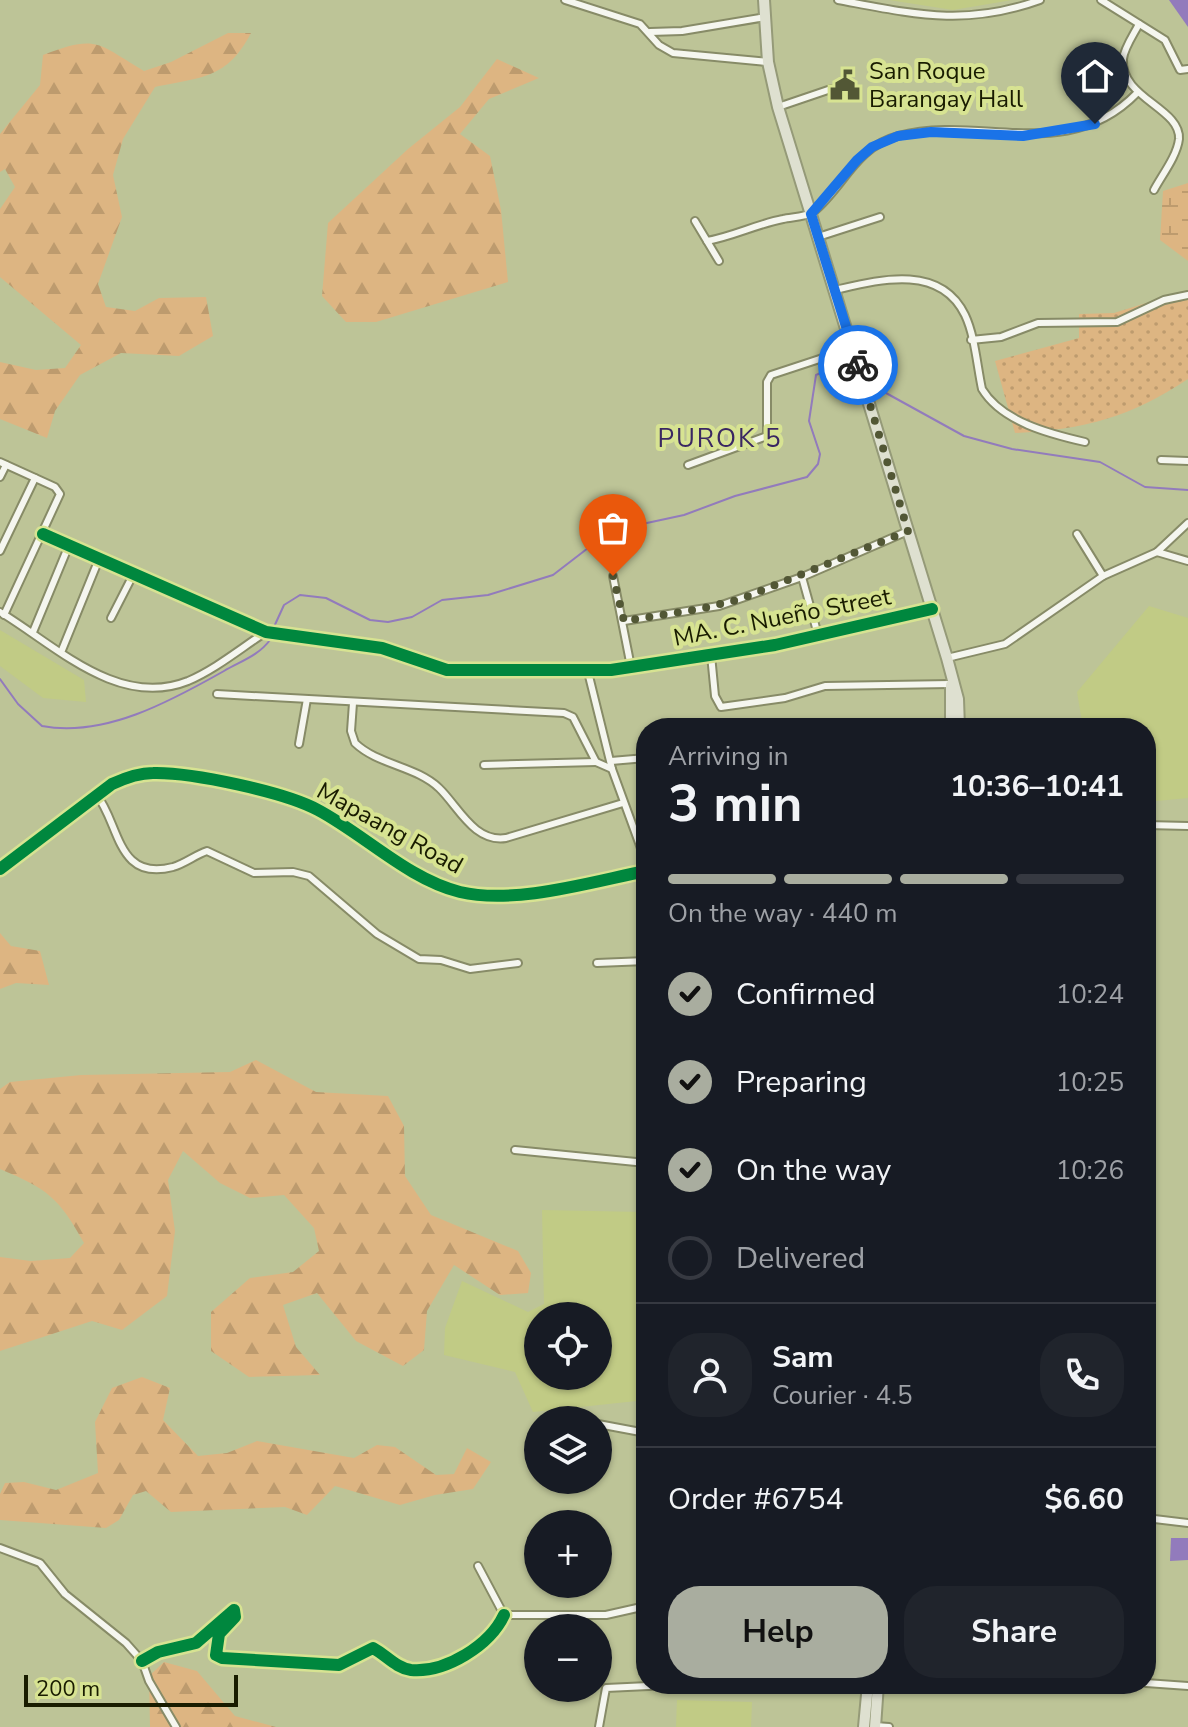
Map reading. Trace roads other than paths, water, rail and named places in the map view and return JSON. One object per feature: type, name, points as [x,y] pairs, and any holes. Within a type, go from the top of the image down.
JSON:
[{"type":"highway","points":[[764,0],[768,62],[778,107],[947,658],[958,699],[959,718]]},
{"type":"highway","points":[[951,680],[951,718]]},
{"type":"highway","points":[[864,1727],[867,1694]]},
{"type":"highway","points":[[875,1726],[877,1694]]},
{"type":"street","points":[[565,0],[640,24],[659,45],[673,53],[768,62]]},
{"type":"street","points":[[838,0],[961,18],[996,14],[1040,0]]},
{"type":"street","points":[[1101,0],[1165,40],[1180,70],[1188,69]]},
{"type":"street","points":[[650,32],[682,31],[766,17]]},
{"type":"street","points":[[1139,24],[1123,60],[1137,93],[1174,122],[1179,132],[1176,149],[1154,190]]},
{"type":"street","points":[[778,107],[831,89]]},
{"type":"street","points":[[707,241],[767,222],[811,214],[857,160],[886,140],[931,132],[1023,136],[1070,130],[1095,124],[1111,116],[1137,93]]},
{"type":"street","points":[[818,237],[880,217]]},
{"type":"street","points":[[695,221],[719,261]]},
{"type":"street","points":[[835,290],[876,280],[919,279],[956,303],[965,315],[982,389],[989,400],[1031,425],[1085,442]]},
{"type":"street","points":[[971,340],[1001,337],[1038,323],[1117,322],[1164,300],[1188,295]]},
{"type":"street","points":[[688,465],[767,436],[767,382],[771,375],[853,348]]},
{"type":"street","points":[[1161,460],[1188,461]]},
{"type":"street","points":[[0,477],[3,464],[55,487],[60,494],[2,613],[62,650],[93,674],[115,684],[172,685],[208,670],[266,632]]},
{"type":"street","points":[[0,551],[35,478]]},
{"type":"street","points":[[947,658],[1005,644],[1103,576],[1157,552],[1188,523]]},
{"type":"street","points":[[624,621],[719,606],[802,577],[908,531]]},
{"type":"street","name":"MA. C. Nueño Street","points":[[43,534],[266,632],[382,648],[447,670],[588,672],[631,667],[818,635],[932,609]]},
{"type":"street","points":[[1077,534],[1103,576]]},
{"type":"street","points":[[33,632],[69,545]]},
{"type":"street","points":[[1157,552],[1188,561]]},
{"type":"street","points":[[62,650],[99,559]]},
{"type":"street","points":[[111,618],[133,575]]},
{"type":"street","points":[[613,576],[631,667]]},
{"type":"street","points":[[802,577],[818,635]]},
{"type":"street","points":[[711,655],[715,696],[721,707],[785,698],[825,686],[951,680]]},
{"type":"street","points":[[588,672],[623,803],[636,836]]},
{"type":"street","points":[[217,694],[564,713],[573,717],[596,762]]},
{"type":"street","points":[[299,744],[307,699]]},
{"type":"street","points":[[353,703],[351,731],[355,743],[433,783],[470,824],[490,838],[506,838],[623,803]]},
{"type":"street","points":[[484,765],[596,762],[612,765],[636,760]]},
{"type":"street","name":"Mapaang Road","points":[[0,869],[96,794],[126,777],[155,773],[189,776],[316,808],[430,881],[477,895],[536,891],[636,873]]},
{"type":"street","points":[[96,794],[120,848],[141,864],[166,868],[207,851],[254,873],[300,873],[320,882],[377,934],[419,959],[441,960],[470,969],[518,963]]},
{"type":"street","points":[[1156,825],[1188,826]]},
{"type":"street","points":[[597,963],[636,961]]},
{"type":"street","points":[[515,1150],[636,1162]]},
{"type":"street","points":[[612,1427],[636,1431]]},
{"type":"street","points":[[1156,1519],[1188,1523]]},
{"type":"street","points":[[0,1548],[40,1563],[65,1594],[117,1635],[142,1661],[176,1727]]},
{"type":"street","points":[[478,1566],[504,1615]]},
{"type":"street","points":[[504,1615],[606,1615],[636,1608]]},
{"type":"street","points":[[142,1661],[158,1652],[196,1643],[234,1610],[235,1617],[216,1641],[216,1655],[222,1658],[339,1665],[373,1648],[399,1666],[428,1669],[451,1662],[487,1640],[504,1615]]},
{"type":"street","points":[[1156,1684],[1188,1686]]},
{"type":"street","points":[[599,1727],[606,1688],[636,1687]]},
{"type":"street","points":[[875,1726],[889,1727]]},
{"type":"waterway","points":[[273,629],[284,605],[300,595],[326,598],[370,620],[388,622],[412,617],[442,600],[488,595],[553,575],[605,535],[619,529],[684,515],[735,496],[807,477],[818,464],[820,454],[809,421],[816,375],[830,369],[857,377]]},
{"type":"waterway","points":[[866,382],[964,436],[1012,449],[1100,462],[1145,487],[1188,490]]},
{"type":"waterway","points":[[0,679],[18,704],[42,726],[89,727],[136,714],[182,694],[249,658],[270,640]]},
{"type":"place","name":"San Roque Barangay Hall","points":[[845,85]]},
{"type":"district","name":"PUROK 5","points":[[720,438]]}]
